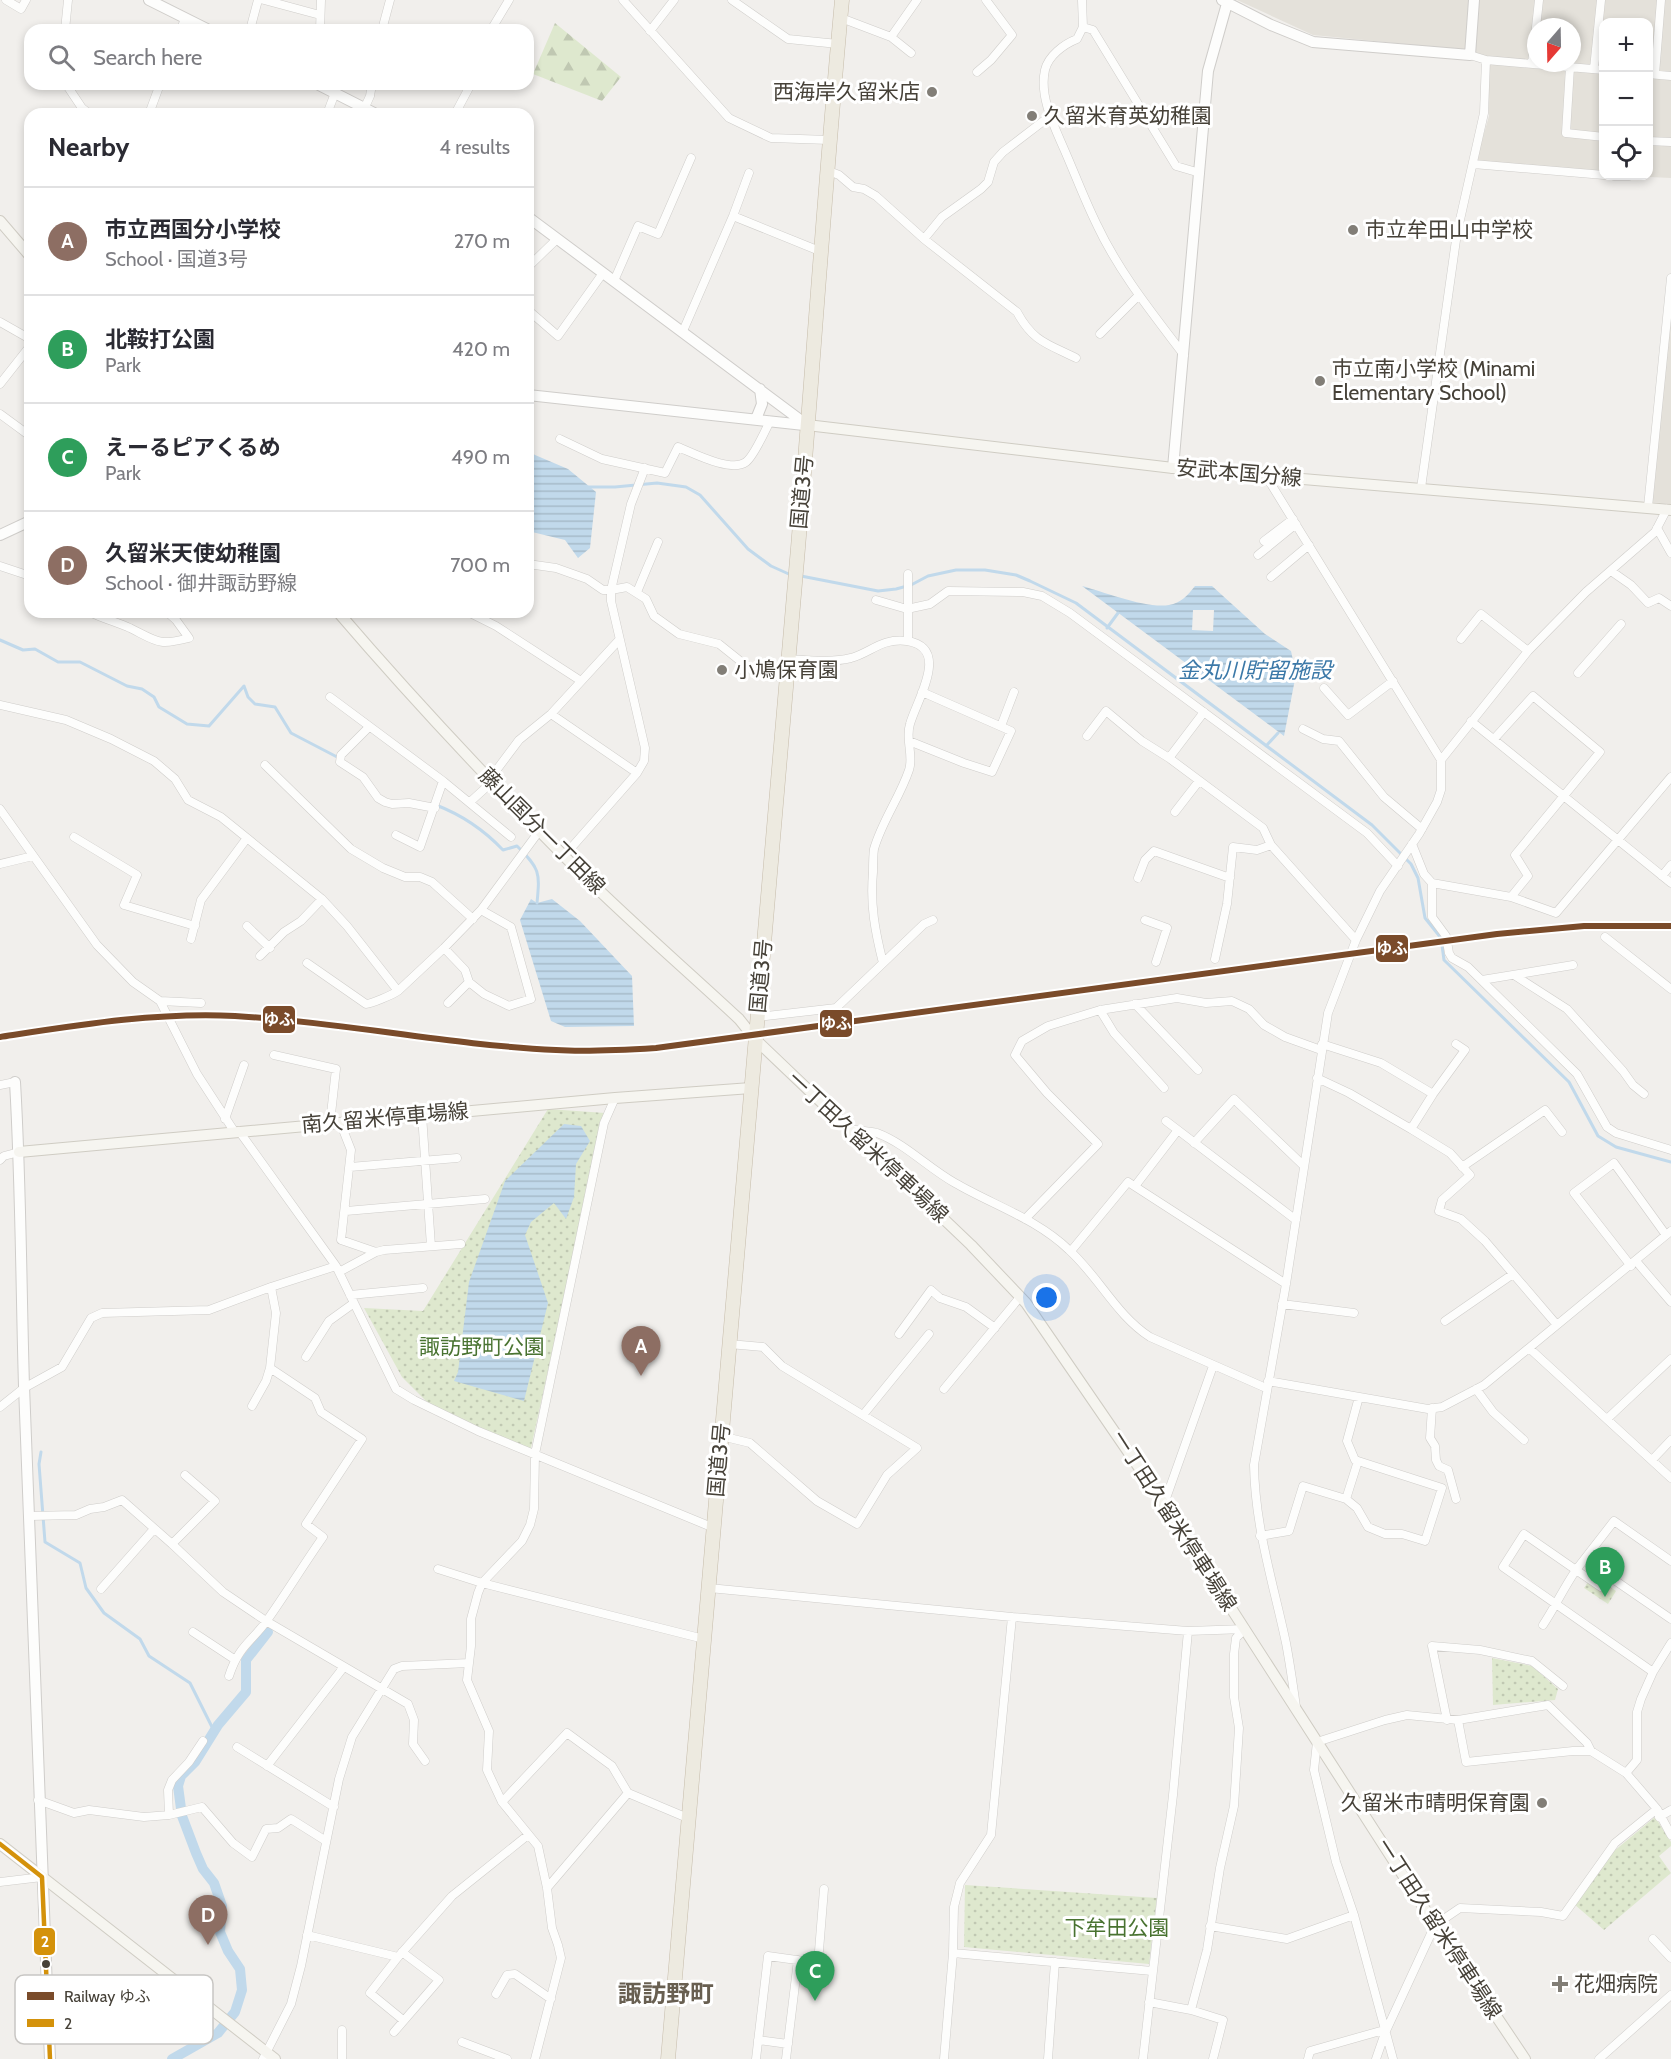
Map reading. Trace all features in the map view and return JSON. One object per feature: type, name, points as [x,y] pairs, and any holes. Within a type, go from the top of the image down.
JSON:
[{"type":"highway","name":"国道3号","points":[[668,2059],[797,554],[822,252],[826,170],[842,0]]},
{"type":"main road","points":[[0,221],[24,249]]},
{"type":"main road","name":"安武本国分線","points":[[807,425],[1173,468],[1669,510]]},
{"type":"main road","name":"藤山国分一丁田線","points":[[343,618],[369,650],[490,781],[564,856],[739,1019],[755,1040]]},
{"type":"main road","name":"一丁田久留米停車場線","points":[[755,1040],[971,1245],[1020,1297],[1164,1504],[1435,1925],[1525,2059]]},
{"type":"main road","name":"南久留米停車場線","points":[[19,1152],[236,1131],[751,1088]]},
{"type":"main road","points":[[0,1844],[165,1975]]},
{"type":"main road","points":[[213,2013],[268,2057]]},
{"type":"street","points":[[6,0],[21,9],[26,0]]},
{"type":"street","points":[[66,24],[68,0]]},
{"type":"street","points":[[149,0],[197,24]]},
{"type":"street","points":[[252,24],[258,0]]},
{"type":"street","points":[[264,0],[320,15]]},
{"type":"street","points":[[320,24],[321,0]]},
{"type":"street","points":[[384,24],[390,0]]},
{"type":"street","points":[[495,24],[509,0]]},
{"type":"street","points":[[623,0],[729,118],[771,138],[829,140]]},
{"type":"street","points":[[650,31],[674,0]]},
{"type":"street","points":[[732,0],[788,39],[838,44]]},
{"type":"street","points":[[891,37],[917,0]]},
{"type":"street","points":[[977,72],[991,60],[1012,35],[986,0]]},
{"type":"street","points":[[1082,0],[1083,27],[1077,39],[1049,59],[1044,70],[1044,87],[1050,116],[1097,227],[1139,296],[1184,355]]},
{"type":"street","points":[[1470,55],[1474,0]]},
{"type":"street","points":[[1537,18],[1539,0]]},
{"type":"street","points":[[1594,69],[1601,0]]},
{"type":"street","points":[[1652,72],[1661,0]]},
{"type":"street","points":[[1173,468],[1208,71],[1226,1],[1271,25],[1313,42],[1470,55],[1486,60],[1527,64]]},
{"type":"street","points":[[183,24],[185,18]]},
{"type":"street","points":[[841,18],[891,37],[911,53]]},
{"type":"street","points":[[1083,27],[1093,30],[1176,166],[1200,173]]},
{"type":"street","points":[[1421,488],[1457,233],[1484,113],[1486,60]]},
{"type":"street","points":[[1581,68],[1599,70]]},
{"type":"street","points":[[1570,72],[1566,133],[1599,136]]},
{"type":"street","points":[[1653,74],[1671,76]]},
{"type":"street","points":[[70,90],[82,108]]},
{"type":"street","points":[[151,108],[158,90]]},
{"type":"street","points":[[329,90],[365,107],[370,90]]},
{"type":"street","points":[[458,108],[468,90]]},
{"type":"street","points":[[329,108],[335,93]]},
{"type":"street","points":[[924,239],[942,217],[988,182],[994,162],[1003,152],[1050,116]]},
{"type":"street","points":[[1653,141],[1671,142]]},
{"type":"street","points":[[614,281],[638,226],[658,234],[691,158]]},
{"type":"street","points":[[1473,164],[1599,175]]},
{"type":"street","points":[[826,170],[876,196],[924,239],[1017,312],[1025,328],[1034,337],[1076,358]]},
{"type":"street","points":[[683,331],[734,216],[749,174]]},
{"type":"street","points":[[734,216],[822,252]]},
{"type":"street","points":[[534,222],[807,425]]},
{"type":"street","points":[[534,261],[557,238]]},
{"type":"street","points":[[534,315],[558,336],[603,273]]},
{"type":"street","points":[[1648,507],[1671,278]]},
{"type":"street","points":[[1100,334],[1139,296]]},
{"type":"street","points":[[0,322],[24,336]]},
{"type":"street","points":[[0,384],[24,354]]},
{"type":"street","points":[[756,419],[762,404],[760,389]]},
{"type":"street","points":[[534,396],[807,425]]},
{"type":"street","points":[[0,414],[24,432]]},
{"type":"street","points":[[560,439],[602,459],[665,473],[678,447],[711,462],[740,465],[748,461],[770,421]]},
{"type":"street","points":[[564,856],[637,773],[644,761],[645,748],[619,640],[611,590],[631,504],[645,468]]},
{"type":"street","points":[[1266,476],[1441,760],[1441,790],[1437,802],[1380,891],[1356,940],[1328,1012],[1286,1284],[1254,1465],[1260,1536],[1286,1643],[1297,1710]]},
{"type":"street","points":[[1441,760],[1528,651],[1586,592],[1657,528],[1669,510]]},
{"type":"street","points":[[1264,541],[1294,522]]},
{"type":"street","points":[[1258,555],[1294,522]]},
{"type":"street","points":[[0,535],[24,524]]},
{"type":"street","points":[[1657,528],[1671,553]]},
{"type":"street","points":[[637,592],[658,542]]},
{"type":"street","points":[[1271,578],[1309,545]]},
{"type":"street","points":[[534,565],[556,568],[587,579],[603,590],[627,587],[646,599],[654,616],[679,634],[719,644],[754,672],[785,678]]},
{"type":"street","points":[[0,566],[24,574]]},
{"type":"street","points":[[1611,571],[1631,585],[1648,603],[1659,598],[1671,606]]},
{"type":"street","points":[[908,574],[908,641]]},
{"type":"street","points":[[876,600],[907,609],[930,604],[948,591],[1023,592],[1042,596],[1070,613],[1367,832],[1398,866]]},
{"type":"street","points":[[1461,639],[1481,614],[1528,651]]},
{"type":"street","points":[[105,618],[130,628],[145,638],[168,644],[189,638],[174,618]]},
{"type":"street","points":[[480,618],[581,681]]},
{"type":"street","points":[[1578,673],[1621,624]]},
{"type":"street","points":[[470,802],[490,781],[519,740],[550,714],[619,640]]},
{"type":"street","points":[[787,658],[833,661],[853,657],[872,646],[908,641],[926,649],[930,657],[928,674],[909,727],[910,767],[874,850],[872,889],[874,927],[883,963]]},
{"type":"street","points":[[1324,688],[1348,715],[1393,681]]},
{"type":"street","points":[[909,741],[964,763],[992,771],[1011,731],[922,692]]},
{"type":"street","points":[[1001,726],[1014,692]]},
{"type":"street","points":[[1494,739],[1533,696],[1600,752],[1515,855],[1528,876],[1511,897]]},
{"type":"street","points":[[330,697],[443,781],[512,837]]},
{"type":"street","points":[[0,705],[66,720],[154,761],[175,779],[188,800],[221,817],[322,899],[347,926],[398,991]]},
{"type":"street","points":[[1087,736],[1106,711],[1142,741],[1169,758],[1263,828],[1271,845],[1356,940]]},
{"type":"street","points":[[1169,758],[1204,712]]},
{"type":"street","points":[[550,714],[637,773]]},
{"type":"street","points":[[1471,721],[1671,883]]},
{"type":"street","points":[[369,727],[341,755],[340,762],[363,777],[378,798],[384,802],[409,803],[435,808]]},
{"type":"street","points":[[1303,729],[1323,739],[1339,741],[1384,797],[1422,828]]},
{"type":"street","points":[[265,765],[351,849],[383,868],[405,877],[420,877],[432,882],[472,919]]},
{"type":"street","points":[[1412,844],[1424,874],[1432,883],[1511,897],[1556,914],[1671,777]]},
{"type":"street","points":[[396,835],[420,848],[443,781]]},
{"type":"street","points":[[1175,812],[1199,781]]},
{"type":"street","points":[[0,809],[97,945],[134,982],[160,1001],[198,1074],[225,1119],[338,1269],[396,1389],[443,1415],[714,1528]]},
{"type":"street","points":[[307,963],[366,1004],[371,1004],[382,997],[392,996],[481,910],[540,831]]},
{"type":"street","points":[[74,837],[137,875],[124,905],[195,926]]},
{"type":"street","points":[[192,939],[201,900],[247,838]]},
{"type":"street","points":[[1215,958],[1227,904],[1233,847],[1257,850],[1271,845]]},
{"type":"street","points":[[1138,878],[1145,860],[1154,851],[1230,878]]},
{"type":"street","points":[[0,864],[33,856]]},
{"type":"street","points":[[1662,876],[1671,865]]},
{"type":"street","points":[[1432,883],[1432,917],[1446,936],[1452,958],[1468,967],[1577,1074],[1607,1127],[1616,1133],[1671,1150]]},
{"type":"street","points":[[260,956],[284,932],[301,921],[322,899]]},
{"type":"street","points":[[444,948],[465,970],[470,982],[484,994],[509,1006],[531,999],[511,927],[481,910]]},
{"type":"street","points":[[757,1017],[836,1008],[924,924],[933,920]]},
{"type":"street","points":[[1145,920],[1167,928],[1156,962]]},
{"type":"street","points":[[246,926],[270,948]]},
{"type":"street","points":[[1605,937],[1671,989]]},
{"type":"street","points":[[1482,980],[1573,965]]},
{"type":"street","points":[[1514,975],[1566,1009],[1633,1085],[1644,1094]]},
{"type":"street","points":[[448,1003],[470,982]]},
{"type":"street","points":[[1025,1219],[1098,1144],[1047,1093],[1015,1055],[1022,1041],[1048,1026],[1100,1010],[1177,998],[1206,1003],[1232,1001],[1249,1009],[1264,1024],[1285,1036],[1382,1063],[1433,1094]]},
{"type":"street","points":[[160,1001],[201,1003]]},
{"type":"street","points":[[1135,1004],[1198,1070]]},
{"type":"street","points":[[1100,1010],[1114,1033],[1164,1088]]},
{"type":"street","points":[[1411,1129],[1465,1050],[1456,1044]]},
{"type":"street","points":[[274,1055],[336,1069],[335,1123],[351,1150],[341,1240],[376,1252]]},
{"type":"street","points":[[225,1119],[244,1065]]},
{"type":"street","points":[[1317,1078],[1349,1093],[1450,1153],[1470,1175],[1442,1200],[1439,1211],[1461,1219],[1485,1241],[1557,1325]]},
{"type":"street","points":[[0,1085],[15,1082],[19,1152],[24,1388],[46,1975]]},
{"type":"street","points":[[535,2059],[561,1958],[552,1928],[547,1888],[538,1846],[502,1802],[487,1770],[489,1731],[467,1680],[471,1619],[482,1583],[522,1541],[530,1525],[534,1509],[535,1454],[604,1123],[615,1098]]},
{"type":"street","points":[[1194,1143],[1234,1100],[1304,1166]]},
{"type":"street","points":[[1462,1167],[1545,1110],[1562,1132]]},
{"type":"street","points":[[422,1115],[431,1246]]},
{"type":"street","points":[[1166,1121],[1296,1220]]},
{"type":"street","points":[[849,1129],[876,1133],[892,1141],[954,1182],[1054,1237],[1071,1251],[1135,1328],[1150,1338],[1213,1366],[1267,1384],[1432,1408],[1442,1407],[1476,1389],[1633,1264],[1669,1233],[1614,1163],[1574,1193],[1633,1264],[1671,1302]]},
{"type":"street","points":[[1135,1186],[1178,1130]]},
{"type":"street","points":[[0,1160],[4,1156],[19,1152]]},
{"type":"street","points":[[350,1167],[457,1158]]},
{"type":"street","points":[[1071,1251],[1128,1182],[1286,1284]]},
{"type":"street","points":[[346,1210],[485,1199]]},
{"type":"street","points":[[0,1407],[24,1388],[62,1367],[91,1318],[102,1312],[209,1310],[271,1287],[338,1269],[376,1252],[461,1244]]},
{"type":"street","points":[[1445,1321],[1514,1274]]},
{"type":"street","points":[[252,1406],[266,1381],[270,1368],[276,1313],[271,1287]]},
{"type":"street","points":[[350,1295],[423,1288]]},
{"type":"street","points":[[899,1334],[931,1290],[940,1298],[966,1307],[995,1328]]},
{"type":"street","points":[[944,1389],[1020,1297]]},
{"type":"street","points":[[306,1357],[329,1321],[354,1303]]},
{"type":"street","points":[[1282,1304],[1354,1313]]},
{"type":"street","points":[[863,1415],[929,1334]]},
{"type":"street","points":[[722,1436],[750,1443],[817,1501],[857,1524],[888,1475],[917,1448],[782,1366],[763,1347],[729,1344]]},
{"type":"street","points":[[1529,1348],[1671,1478]]},
{"type":"street","points":[[1607,1419],[1669,1365]]},
{"type":"street","points":[[1164,1504],[1213,1366]]},
{"type":"street","points":[[229,1676],[234,1659],[267,1621],[322,1537],[306,1524],[362,1439],[321,1412],[315,1398],[270,1368]]},
{"type":"street","points":[[1476,1389],[1493,1412],[1524,1440]]},
{"type":"street","points":[[1260,1536],[1288,1531],[1303,1486],[1346,1499],[1357,1508],[1368,1527],[1384,1534],[1402,1534],[1425,1540],[1442,1488],[1355,1460],[1347,1441],[1359,1397]]},
{"type":"street","points":[[1432,1408],[1430,1438],[1435,1446],[1439,1466],[1448,1470],[1456,1499]]},
{"type":"street","points":[[1652,1460],[1671,1440]]},
{"type":"street","points":[[1346,1499],[1358,1461]]},
{"type":"street","points":[[172,1544],[215,1501],[185,1475]]},
{"type":"street","points":[[30,1516],[76,1515],[122,1500],[223,1592],[343,1668],[408,1704],[414,1720],[413,1744],[425,1761]]},
{"type":"street","points":[[1543,1625],[1556,1605],[1557,1598],[1576,1570],[1614,1521],[1671,1561]]},
{"type":"street","points":[[101,1589],[154,1529]]},
{"type":"street","points":[[1653,1672],[1503,1567],[1524,1534],[1601,1587],[1610,1577],[1671,1619]]},
{"type":"street","points":[[438,1569],[482,1583],[704,1639]]},
{"type":"street","points":[[709,1588],[1188,1631],[1245,1629]]},
{"type":"street","points":[[944,2059],[953,1953],[954,1907],[960,1883],[991,1835],[1012,1617]]},
{"type":"street","points":[[1191,2010],[1207,1950],[1234,1806],[1239,1728],[1234,1697],[1234,1654],[1236,1638],[1245,1629]]},
{"type":"street","points":[[1143,2059],[1173,1795],[1188,1631]]},
{"type":"street","points":[[193,1632],[234,1659]]},
{"type":"street","points":[[1626,1773],[1637,1760],[1637,1712],[1653,1672],[1671,1643]]},
{"type":"street","points":[[1448,1720],[1432,1646],[1480,1650],[1532,1661],[1563,1686]]},
{"type":"street","points":[[268,2057],[291,2004],[339,1779],[352,1737],[394,1669],[402,1666],[469,1663]]},
{"type":"street","points":[[267,1766],[343,1668]]},
{"type":"street","points":[[1393,2059],[1354,1915],[1336,1862],[1314,1770],[1317,1742],[1407,1715],[1458,1720],[1548,1705],[1587,1743],[1591,1751],[1626,1773],[1658,1813],[1671,1835]]},
{"type":"street","points":[[1458,1720],[1466,1762],[1591,1751]]},
{"type":"street","points":[[502,1802],[567,1733],[612,1766],[628,1793],[690,1819]]},
{"type":"street","points":[[169,1815],[168,1790],[172,1780],[189,1762],[203,1741]]},
{"type":"street","points":[[237,1747],[334,1807]]},
{"type":"street","points":[[547,1888],[628,1793]]},
{"type":"street","points":[[38,1800],[74,1813],[89,1810],[144,1817],[169,1815],[202,1807],[233,1844],[252,1857],[266,1829],[278,1828],[291,1819],[326,1840]]},
{"type":"street","points":[[1376,2059],[1385,2032],[1435,1925],[1460,1908],[1540,1912],[1563,1916],[1615,1843],[1658,1813],[1671,1810]]},
{"type":"street","points":[[404,2020],[370,1993],[400,1954],[452,1896],[528,1835]]},
{"type":"street","points":[[0,1882],[42,1877]]},
{"type":"street","points":[[756,2059],[768,1956],[818,1963],[824,1888]]},
{"type":"street","points":[[1210,1926],[1287,1939],[1354,1915]]},
{"type":"street","points":[[307,1935],[400,1954],[439,1980],[394,2032]]},
{"type":"street","points":[[1653,1939],[1671,1958]]},
{"type":"street","points":[[953,1953],[1152,1971]]},
{"type":"street","points":[[786,2059],[798,1960]]},
{"type":"street","points":[[1048,2059],[1055,1962]]},
{"type":"street","points":[[496,1994],[507,1975],[515,1974],[551,1999]]},
{"type":"street","points":[[1599,2059],[1671,1995]]},
{"type":"street","points":[[1149,2002],[1191,2010],[1223,2020],[1213,2059]]},
{"type":"street","points":[[342,2030],[342,2059]]},
{"type":"street","points":[[1308,2059],[1310,2051],[1385,2032]]},
{"type":"street","points":[[758,2040],[788,2044]]},
{"type":"street","points":[[462,2042],[507,2059]]},
{"type":"street","points":[[49,2044],[50,2059]]},
{"type":"shaded area","points":[[1237,0],[1671,0],[1671,178],[1653,177],[1653,18],[1599,18],[1599,174],[1475,165],[1489,116],[1486,58],[1466,50],[1313,35]]},
{"type":"shaded area","points":[[1671,319],[1671,504],[1652,502]]},
{"type":"green space","points":[[555,23],[621,77],[602,101],[534,74]]},
{"type":"green space","name":"諏訪野町公園","points":[[548,1109],[605,1113],[530,1452],[429,1404],[402,1377],[364,1308],[423,1311]]},
{"type":"green space","points":[[1588,1582],[1601,1591],[1606,1584],[1616,1591],[1608,1604],[1584,1588]]},
{"type":"green space","points":[[1492,1658],[1532,1666],[1558,1689],[1555,1700],[1493,1705]]},
{"type":"green space","points":[[1655,1817],[1671,1842],[1671,1846],[1659,1856],[1671,1873],[1604,1930],[1574,1904],[1608,1856]]},
{"type":"green space","name":"下牟田公園","points":[[965,1885],[1157,1898],[1149,1964],[964,1947]]},
{"type":"water","points":[[534,455],[568,469],[596,492],[590,548],[578,558],[565,540],[534,532]]},
{"type":"water","name":"金丸川貯留施設","points":[[1082,586],[1113,596],[1160,606],[1181,600],[1195,586],[1212,586],[1265,634],[1291,651],[1296,674],[1284,736]],"holes":[[[1193,610],[1214,610],[1213,631],[1192,630]]]},
{"type":"water","points":[[531,899],[537,903],[552,899],[580,921],[632,976],[634,1026],[565,1027],[551,1021],[520,920]]},
{"type":"water","points":[[564,1124],[581,1126],[590,1141],[576,1164],[574,1197],[566,1219],[554,1203],[531,1222],[525,1235],[548,1303],[524,1401],[454,1381],[458,1372],[469,1282],[505,1181]]},
{"type":"waterway","points":[[587,487],[657,483],[686,487],[700,495],[748,549],[771,566],[791,575]]},
{"type":"waterway","points":[[801,576],[878,591],[911,585],[928,576],[956,570],[985,570],[1016,575],[1076,603],[1372,825],[1411,864],[1418,878],[1425,918],[1441,938],[1444,960],[1569,1082],[1598,1136],[1616,1147],[1671,1162]]},
{"type":"waterway","points":[[1107,628],[1118,613]]},
{"type":"waterway","points":[[0,640],[23,650],[35,649],[58,662],[80,662],[127,686],[142,689],[154,697],[159,707],[187,724],[209,726],[244,686],[248,697],[255,704],[275,707],[291,733],[339,758]]},
{"type":"waterway","points":[[1266,746],[1278,733]]},
{"type":"waterway","points":[[436,805],[472,824],[503,850],[517,846],[537,872],[537,903]]},
{"type":"waterway","points":[[41,1452],[39,1464],[45,1542],[80,1563],[86,1588],[104,1613],[140,1639],[149,1656],[190,1683],[214,1731]]},
{"type":"waterway","points":[[213,2036],[235,2012],[242,1990],[240,1969],[228,1951],[220,1932],[222,1906],[214,1883],[203,1869],[182,1816],[178,1786],[181,1776],[195,1762],[218,1725],[246,1692],[246,1660],[268,1632]]},
{"type":"waterway","points":[[172,2059],[199,2044]]},
{"type":"rail line","name":"ゆふ","points":[[0,1037],[117,1020],[205,1015],[316,1023],[475,1043],[556,1050],[656,1048],[1497,934],[1584,926],[1671,926]]},
{"type":"transit line","name":"2","points":[[0,1844],[42,1877],[46,1975]]},
{"type":"transit line","name":"2","points":[[49,2044],[50,2059]]},
{"type":"place","name":"西海岸久留米店","points":[[932,92]]},
{"type":"place","name":"久留米育英幼稚園","points":[[1032,116]]},
{"type":"place","name":"市立牟田山中学校","points":[[1353,230]]},
{"type":"place","name":"市立南小学校 (Minami Elementary School)","points":[[1320,381]]},
{"type":"place","name":"小鳩保育園","points":[[722,670]]},
{"type":"place","name":"市立西国分小学校","points":[[641,1376]]},
{"type":"place","name":"北鞍打公園","points":[[1605,1597]]},
{"type":"place","name":"久留米市晴明保育園","points":[[1542,1803]]},
{"type":"place","name":"久留米天使幼稚園","points":[[208,1945]]},
{"type":"place","name":"花畑病院","points":[[1560,1984]]},
{"type":"place","name":"えーるピアくるめ","points":[[815,2001]]},
{"type":"district","name":"諏訪野町","points":[[666,1994]]}]
